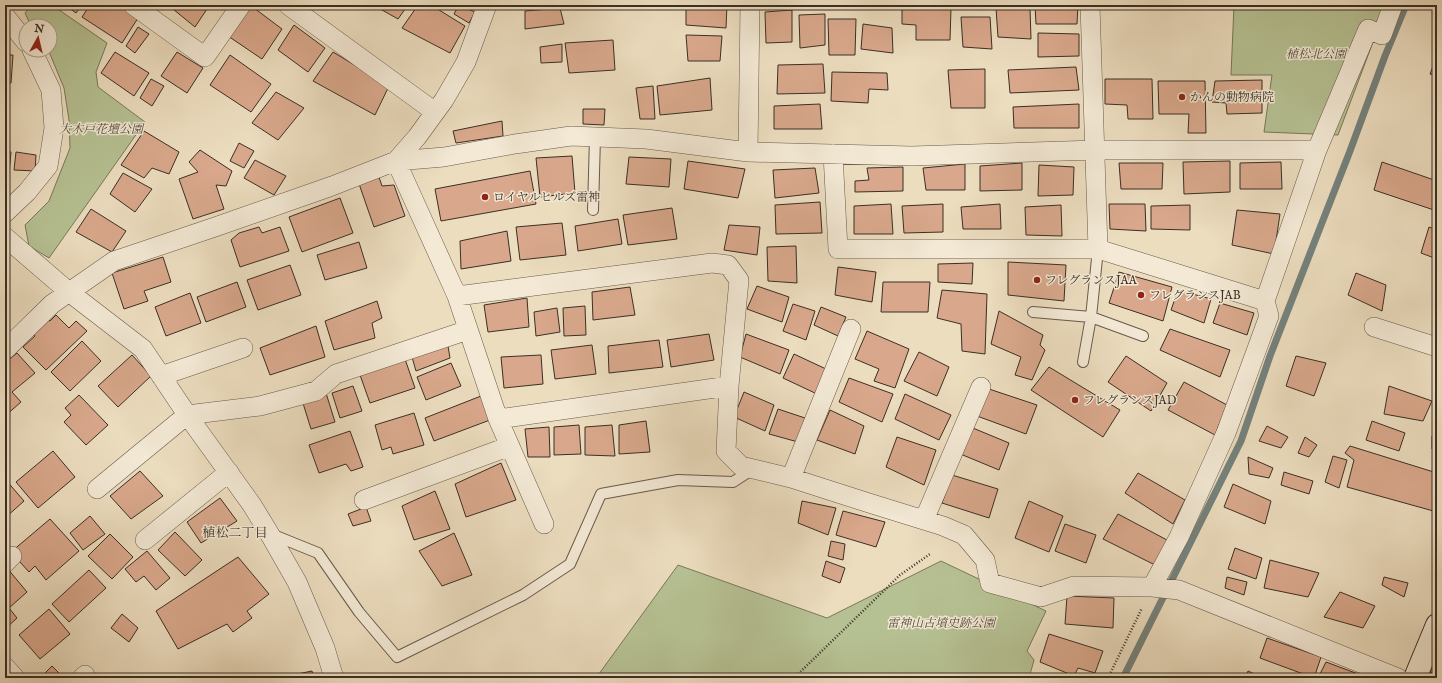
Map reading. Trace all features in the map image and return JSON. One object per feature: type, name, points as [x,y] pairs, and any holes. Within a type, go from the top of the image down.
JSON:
[{"type":"main road","points":[[1415,678],[1437,625]]},
{"type":"street","points":[[133,5],[205,57],[241,5]]},
{"type":"street","points":[[288,5],[436,112]]},
{"type":"street","points":[[396,161],[444,100],[466,62],[487,5]]},
{"type":"street","points":[[748,152],[750,5]]},
{"type":"street","points":[[1090,5],[1096,150],[1098,249]]},
{"type":"street","points":[[1164,588],[1179,537],[1226,433],[1269,316],[1265,301],[1317,150],[1368,29],[1382,35],[1392,5]]},
{"type":"street","points":[[5,16],[18,32]]},
{"type":"street","points":[[5,213],[27,192],[48,166],[54,128],[51,90],[36,58]]},
{"type":"street","points":[[5,350],[52,304],[114,261],[288,201],[396,161],[444,157],[515,144],[572,136],[646,139],[748,152],[912,156],[1096,150],[1317,150]]},
{"type":"street","points":[[833,154],[838,249],[1098,249],[1265,301]]},
{"type":"street","points":[[396,161],[457,296],[498,419],[544,524]]},
{"type":"street","points":[[5,237],[69,292],[143,349],[187,415],[252,505],[269,533],[297,582],[325,648],[334,678]]},
{"type":"street","points":[[457,296],[712,263],[728,265],[739,280],[729,386],[726,451],[742,466],[791,478],[943,526],[964,535],[985,560],[990,583],[1041,597],[1074,586],[1164,588],[1398,678]]},
{"type":"street","points":[[1374,327],[1437,347]]},
{"type":"street","points":[[791,478],[851,329]]},
{"type":"street","points":[[97,489],[187,415],[260,406],[316,392],[336,374],[468,330]]},
{"type":"street","points":[[161,376],[243,348]]},
{"type":"street","points":[[498,419],[729,386]]},
{"type":"street","points":[[924,520],[981,387]]},
{"type":"street","points":[[364,500],[510,446]]},
{"type":"street","points":[[145,540],[228,472]]},
{"type":"street","points":[[5,667],[15,678]]},
{"type":"lane","points":[[593,210],[595,137]]},
{"type":"lane","points":[[1083,362],[1091,317],[1098,249]]},
{"type":"lane","points":[[1033,312],[1091,317],[1144,336]]},
{"type":"lane","points":[[269,533],[318,553],[359,612],[396,657],[523,595],[570,564],[601,494],[678,480],[733,482],[753,469]]},
{"type":"path","points":[[794,678],[900,575],[930,554]]},
{"type":"path","points":[[1108,678],[1164,588]]},
{"type":"green space","name":"大木戸花壇公園","points":[[32,5],[52,5],[107,43],[96,72],[98,87],[145,122],[49,258],[29,246],[25,225],[49,201],[70,148],[69,120],[64,88],[52,58],[58,58],[58,18],[27,18],[25,13]]},
{"type":"green space","name":"植松北公園","points":[[1234,5],[1387,5],[1338,135],[1264,132],[1272,75],[1231,75]]},
{"type":"green space","name":"雷神山古墳史跡公園","points":[[941,561],[1046,611],[1027,651],[1034,660],[1029,678],[596,678],[678,565],[827,618]]},
{"type":"building","points":[[65,5],[82,5],[76,13]]},
{"type":"building","points":[[90,5],[118,5],[138,18],[122,43],[82,17]]},
{"type":"building","points":[[168,5],[207,5],[209,6],[195,27]]},
{"type":"building","points":[[250,5],[282,29],[262,59],[228,36]]},
{"type":"building","points":[[375,5],[408,5],[398,19]]},
{"type":"building","points":[[418,5],[431,5],[465,26],[450,53],[402,28]]},
{"type":"building","points":[[459,5],[475,12],[469,23],[454,14]]},
{"type":"building","points":[[686,5],[727,5],[726,28],[686,25]]},
{"type":"building","points":[[1035,5],[1078,5],[1077,24],[1036,24]]},
{"type":"building","points":[[902,6],[951,8],[950,40],[916,40],[916,25],[902,24]]},
{"type":"building","points":[[560,8],[564,24],[525,29],[525,11]]},
{"type":"building","points":[[996,8],[1030,8],[1031,39],[998,37]]},
{"type":"building","points":[[792,10],[792,42],[766,43],[765,12]]},
{"type":"building","points":[[825,14],[825,45],[800,48],[799,15]]},
{"type":"building","points":[[961,17],[990,17],[992,49],[963,47]]},
{"type":"building","points":[[828,19],[856,19],[855,55],[829,55]]},
{"type":"building","points":[[863,24],[892,28],[893,53],[861,49]]},
{"type":"building","points":[[294,25],[325,48],[308,72],[278,50]]},
{"type":"building","points":[[138,27],[149,34],[135,53],[126,46]]},
{"type":"building","points":[[1038,33],[1079,34],[1079,56],[1038,57]]},
{"type":"building","points":[[686,35],[722,36],[720,61],[688,61]]},
{"type":"building","points":[[613,40],[615,70],[569,73],[565,43]]},
{"type":"building","points":[[562,44],[562,62],[541,63],[540,47]]},
{"type":"building","points":[[115,52],[149,73],[134,96],[101,73]]},
{"type":"building","points":[[177,52],[203,68],[187,93],[161,76]]},
{"type":"building","points":[[333,52],[389,86],[375,115],[313,81]]},
{"type":"building","points":[[5,55],[13,55],[11,83],[5,83]]},
{"type":"building","points":[[230,55],[271,84],[251,112],[210,85]]},
{"type":"building","points":[[1437,56],[1437,76],[1430,74]]},
{"type":"building","points":[[823,64],[825,93],[777,94],[778,65]]},
{"type":"building","points":[[1076,67],[1079,90],[1010,93],[1008,70]]},
{"type":"building","points":[[985,69],[985,108],[951,108],[948,70]]},
{"type":"building","points":[[832,72],[887,73],[888,90],[869,89],[868,103],[831,101]]},
{"type":"building","points":[[710,78],[712,110],[660,115],[657,86]]},
{"type":"building","points":[[151,79],[164,86],[152,106],[140,98]]},
{"type":"building","points":[[1105,79],[1152,79],[1153,119],[1128,119],[1127,105],[1105,104]]},
{"type":"building","points":[[1262,80],[1262,113],[1227,114],[1226,103],[1212,102],[1215,81]]},
{"type":"building","name":"かんの動物病院","points":[[1158,81],[1205,81],[1206,133],[1188,133],[1189,114],[1159,114]]},
{"type":"building","points":[[653,86],[655,119],[640,119],[636,88]]},
{"type":"building","points":[[276,92],[304,108],[278,140],[252,123]]},
{"type":"building","points":[[820,104],[822,129],[774,129],[774,106]]},
{"type":"building","points":[[1079,104],[1079,128],[1014,128],[1013,107]]},
{"type":"building","points":[[583,109],[605,109],[604,125],[583,124]]},
{"type":"building","points":[[5,110],[9,110],[6,138],[5,138]]},
{"type":"building","points":[[502,121],[503,136],[456,143],[453,131]]},
{"type":"building","points":[[144,131],[179,152],[169,174],[152,168],[144,178],[121,165]]},
{"type":"building","points":[[239,143],[254,151],[244,168],[230,161]]},
{"type":"building","points":[[200,150],[232,171],[226,186],[216,185],[224,209],[193,219],[179,179],[198,172],[189,162]]},
{"type":"building","points":[[5,151],[11,152],[8,186],[5,185]]},
{"type":"building","points":[[16,152],[36,155],[35,171],[14,170]]},
{"type":"building","points":[[572,156],[575,193],[540,197],[536,158]]},
{"type":"building","points":[[629,157],[671,159],[669,187],[626,184]]},
{"type":"building","points":[[255,160],[286,176],[274,195],[244,178]]},
{"type":"building","points":[[688,161],[745,169],[738,198],[684,189]]},
{"type":"building","points":[[1230,161],[1230,192],[1184,194],[1183,162]]},
{"type":"building","points":[[1281,162],[1282,189],[1240,189],[1240,163]]},
{"type":"building","points":[[1382,162],[1437,181],[1437,211],[1374,190]]},
{"type":"building","points":[[1022,163],[1022,190],[980,191],[980,166]]},
{"type":"building","points":[[1119,163],[1163,163],[1162,189],[1121,189]]},
{"type":"building","points":[[965,164],[965,190],[926,190],[923,168]]},
{"type":"building","points":[[1039,165],[1074,167],[1073,195],[1038,196]]},
{"type":"building","points":[[903,167],[903,191],[855,192],[855,181],[869,180],[867,168]]},
{"type":"building","points":[[815,168],[819,193],[775,198],[773,170]]},
{"type":"building","name":"ロイヤルヒルズ雷神","points":[[530,171],[536,204],[441,221],[435,189]]},
{"type":"building","points":[[123,173],[152,189],[135,212],[110,194]]},
{"type":"building","points":[[378,174],[382,186],[394,185],[405,216],[374,227],[358,181]]},
{"type":"building","points":[[340,198],[353,233],[302,252],[289,217]]},
{"type":"building","points":[[820,202],[822,233],[776,234],[775,205]]},
{"type":"building","points":[[891,204],[893,234],[854,234],[854,206]]},
{"type":"building","points":[[943,204],[943,232],[904,233],[902,206]]},
{"type":"building","points":[[1000,204],[1001,229],[963,229],[961,207]]},
{"type":"building","points":[[1109,204],[1145,204],[1146,231],[1110,229]]},
{"type":"building","points":[[1061,205],[1062,236],[1026,235],[1025,207]]},
{"type":"building","points":[[1190,205],[1190,230],[1151,229],[1151,206]]},
{"type":"building","points":[[672,208],[677,239],[628,245],[623,215]]},
{"type":"building","points":[[91,209],[126,231],[112,252],[76,232]]},
{"type":"building","points":[[1237,210],[1280,214],[1274,254],[1232,245]]},
{"type":"building","points":[[618,219],[622,244],[578,251],[575,226]]},
{"type":"building","points":[[562,223],[566,255],[520,260],[516,227]]},
{"type":"building","points":[[729,225],[760,227],[757,255],[724,250]]},
{"type":"building","points":[[259,227],[262,233],[280,227],[289,251],[240,267],[231,240],[239,233]]},
{"type":"building","points":[[1429,227],[1437,230],[1437,259],[1421,253]]},
{"type":"building","points":[[507,231],[511,261],[461,269],[460,241]]},
{"type":"building","points":[[359,242],[367,268],[325,280],[317,255]]},
{"type":"building","points":[[796,246],[797,283],[768,281],[767,247]]},
{"type":"building","points":[[163,257],[171,282],[144,291],[148,301],[124,309],[112,273]]},
{"type":"building","name":"フレグランスJAA","points":[[1008,262],[1066,265],[1064,301],[1008,295]]},
{"type":"building","points":[[973,263],[972,284],[938,282],[938,264]]},
{"type":"building","points":[[290,265],[301,295],[258,310],[247,280]]},
{"type":"building","points":[[838,267],[876,272],[872,302],[835,295]]},
{"type":"building","name":"フレグランスJAB","points":[[1119,272],[1172,287],[1163,321],[1109,303]]},
{"type":"building","points":[[1356,273],[1386,285],[1382,311],[1348,295]]},
{"type":"building","points":[[237,282],[246,307],[206,322],[197,297]]},
{"type":"building","points":[[883,282],[930,282],[928,312],[881,312]]},
{"type":"building","points":[[757,286],[789,297],[782,322],[747,309]]},
{"type":"building","points":[[630,287],[635,315],[593,320],[592,292]]},
{"type":"building","points":[[942,290],[987,294],[985,354],[962,351],[961,324],[937,318]]},
{"type":"building","points":[[1178,290],[1211,299],[1204,323],[1171,310]]},
{"type":"building","points":[[190,293],[201,323],[166,336],[155,307]]},
{"type":"building","points":[[527,298],[529,327],[488,332],[484,305]]},
{"type":"building","points":[[377,301],[382,318],[372,323],[375,338],[334,350],[325,321]]},
{"type":"building","points":[[1220,303],[1254,313],[1247,335],[1213,323]]},
{"type":"building","points":[[793,304],[815,311],[806,340],[783,331]]},
{"type":"building","points":[[585,306],[586,335],[564,336],[563,308]]},
{"type":"building","points":[[821,307],[846,317],[838,336],[814,325]]},
{"type":"building","points":[[557,308],[560,332],[536,336],[534,312]]},
{"type":"building","points":[[999,311],[1043,335],[1040,345],[1045,350],[1032,380],[1015,375],[1021,357],[991,344]]},
{"type":"building","points":[[56,315],[69,328],[76,321],[87,331],[46,370],[23,347],[35,336],[32,331],[46,318],[50,321]]},
{"type":"building","points":[[316,326],[325,357],[270,375],[260,348]]},
{"type":"building","points":[[1170,329],[1230,350],[1220,377],[1160,350]]},
{"type":"building","points":[[867,331],[909,349],[895,388],[874,381],[879,369],[855,359]]},
{"type":"building","points":[[709,334],[714,360],[671,367],[667,340]]},
{"type":"building","points":[[746,334],[789,350],[780,374],[740,357]]},
{"type":"building","points":[[659,340],[663,367],[609,373],[608,346]]},
{"type":"building","points":[[82,341],[101,361],[70,391],[51,372]]},
{"type":"building","points":[[592,345],[596,374],[555,379],[551,350]]},
{"type":"building","points":[[448,346],[450,358],[416,371],[412,357]]},
{"type":"building","points":[[919,352],[949,367],[937,396],[904,381]]},
{"type":"building","points":[[17,353],[35,373],[12,392],[21,402],[5,416],[5,363]]},
{"type":"building","points":[[794,354],[826,369],[817,394],[783,378]]},
{"type":"building","points":[[132,355],[151,376],[118,407],[98,386]]},
{"type":"building","points":[[541,355],[543,384],[504,388],[501,357]]},
{"type":"building","points":[[1126,356],[1167,383],[1151,411],[1108,382]]},
{"type":"building","points":[[1296,356],[1326,363],[1314,396],[1286,386]]},
{"type":"building","points":[[405,359],[415,388],[370,403],[360,375]]},
{"type":"building","points":[[451,363],[461,386],[426,400],[417,377]]},
{"type":"building","name":"フレグランスJAD","points":[[1049,367],[1120,410],[1103,437],[1031,390]]},
{"type":"building","points":[[849,378],[893,394],[882,422],[839,402]]},
{"type":"building","points":[[1184,382],[1227,405],[1215,435],[1168,410]]},
{"type":"building","points":[[353,386],[362,411],[340,418],[332,393]]},
{"type":"building","points":[[1389,386],[1432,401],[1423,421],[1384,414]]},
{"type":"building","points":[[986,388],[1037,405],[1026,434],[977,416]]},
{"type":"building","points":[[744,392],[774,405],[765,431],[734,417]]},
{"type":"building","points":[[326,393],[335,422],[311,429],[302,400]]},
{"type":"building","points":[[905,394],[951,415],[939,440],[895,419]]},
{"type":"building","points":[[79,395],[108,425],[86,445],[64,422],[71,415],[65,408]]},
{"type":"building","points":[[481,396],[490,420],[434,441],[425,418]]},
{"type":"building","points":[[778,409],[805,418],[798,442],[769,434]]},
{"type":"building","points":[[830,410],[864,426],[855,454],[817,440]]},
{"type":"building","points":[[414,413],[424,445],[393,454],[391,447],[382,450],[375,425]]},
{"type":"building","points":[[646,421],[650,452],[619,454],[619,425]]},
{"type":"building","points":[[1372,421],[1405,433],[1399,451],[1366,440]]},
{"type":"building","points":[[579,425],[581,454],[554,455],[554,427]]},
{"type":"building","points":[[612,425],[615,456],[585,455],[585,427]]},
{"type":"building","points":[[968,426],[1009,443],[999,470],[958,453]]},
{"type":"building","points":[[1267,426],[1288,437],[1281,448],[1259,441]]},
{"type":"building","points":[[549,427],[550,457],[528,457],[525,429]]},
{"type":"building","points":[[350,431],[363,467],[351,471],[346,464],[319,473],[309,445]]},
{"type":"building","points":[[1432,436],[1437,437],[1437,451],[1432,449]]},
{"type":"building","points":[[897,437],[936,450],[924,485],[886,467]]},
{"type":"building","points":[[1305,437],[1317,445],[1309,457],[1298,453]]},
{"type":"building","points":[[1350,446],[1437,473],[1437,512],[1347,487],[1354,460],[1345,453]]},
{"type":"building","points":[[53,451],[75,477],[38,508],[16,482]]},
{"type":"building","points":[[1333,456],[1347,460],[1339,488],[1325,482]]},
{"type":"building","points":[[1248,457],[1273,468],[1269,478],[1249,474]]},
{"type":"building","points":[[501,463],[516,500],[466,517],[455,484]]},
{"type":"building","points":[[140,471],[163,496],[131,519],[110,496]]},
{"type":"building","points":[[1284,472],[1313,481],[1309,494],[1281,485]]},
{"type":"building","points":[[1138,473],[1185,500],[1173,524],[1125,493]]},
{"type":"building","points":[[952,475],[998,489],[989,518],[942,503]]},
{"type":"building","points":[[5,479],[24,501],[5,518]]},
{"type":"building","points":[[1233,484],[1271,501],[1265,524],[1224,507]]},
{"type":"building","points":[[435,491],[450,529],[414,540],[402,506]]},
{"type":"building","points":[[220,498],[237,521],[201,543],[187,522]]},
{"type":"building","points":[[802,501],[836,508],[828,535],[798,523]]},
{"type":"building","points":[[1029,501],[1063,516],[1049,552],[1015,538]]},
{"type":"building","points":[[366,507],[371,521],[353,526],[348,514]]},
{"type":"building","points":[[843,511],[885,522],[876,547],[836,535]]},
{"type":"building","points":[[1118,514],[1167,540],[1155,565],[1103,539]]},
{"type":"building","points":[[90,516],[105,534],[83,550],[70,533]]},
{"type":"building","points":[[50,519],[79,551],[46,580],[35,566],[29,572],[11,552]]},
{"type":"building","points":[[1065,524],[1096,535],[1086,563],[1055,551]]},
{"type":"building","points":[[175,532],[202,560],[185,576],[158,550]]},
{"type":"building","points":[[454,533],[472,575],[442,586],[419,551]]},
{"type":"building","points":[[110,534],[133,557],[112,579],[88,556]]},
{"type":"building","points":[[831,541],[845,544],[843,560],[828,556]]},
{"type":"building","points":[[1235,548],[1262,558],[1256,579],[1228,569]]},
{"type":"building","points":[[147,551],[170,578],[156,590],[144,576],[136,582],[125,569]]},
{"type":"building","points":[[238,557],[269,594],[247,611],[252,618],[233,632],[227,624],[178,649],[156,611]]},
{"type":"building","points":[[1270,560],[1319,573],[1308,597],[1264,588]]},
{"type":"building","points":[[826,561],[845,568],[840,583],[822,576]]},
{"type":"building","points":[[7,568],[27,592],[9,608],[17,618],[5,629],[5,569]]},
{"type":"building","points":[[89,570],[106,588],[69,622],[52,604]]},
{"type":"building","points":[[1227,577],[1247,582],[1244,595],[1225,588]]},
{"type":"building","points":[[1384,577],[1408,583],[1404,597],[1382,585]]},
{"type":"building","points":[[1340,592],[1375,606],[1363,628],[1324,617]]},
{"type":"building","points":[[1067,596],[1114,598],[1113,628],[1065,624]]},
{"type":"building","points":[[49,609],[70,634],[40,659],[19,635]]},
{"type":"building","points":[[122,614],[138,628],[129,642],[111,628]]},
{"type":"building","points":[[1049,634],[1103,651],[1095,673],[1078,668],[1074,676],[1040,662]]},
{"type":"building","points":[[1267,638],[1321,657],[1314,678],[1260,658]]},
{"type":"building","points":[[1437,658],[1437,675],[1430,672]]},
{"type":"building","points":[[1326,662],[1369,678],[1318,678]]},
{"type":"building","points":[[52,666],[64,678],[40,678]]},
{"type":"building","points":[[312,671],[314,678],[277,678]]},
{"type":"building","points":[[1248,671],[1263,678],[1245,678]]},
{"type":"waterway","points":[[1123,678],[1241,441],[1270,356],[1406,5]]},
{"type":"place","name":"かんの動物病院","points":[[1182,97]]},
{"type":"place","name":"ロイヤルヒルズ雷神","points":[[485,197]]},
{"type":"place","name":"フレグランスJAA","points":[[1037,280]]},
{"type":"place","name":"フレグランスJAB","points":[[1141,295]]},
{"type":"place","name":"フレグランスJAD","points":[[1075,400]]},
{"type":"district","name":"植松二丁目","points":[[235,532]]}]
